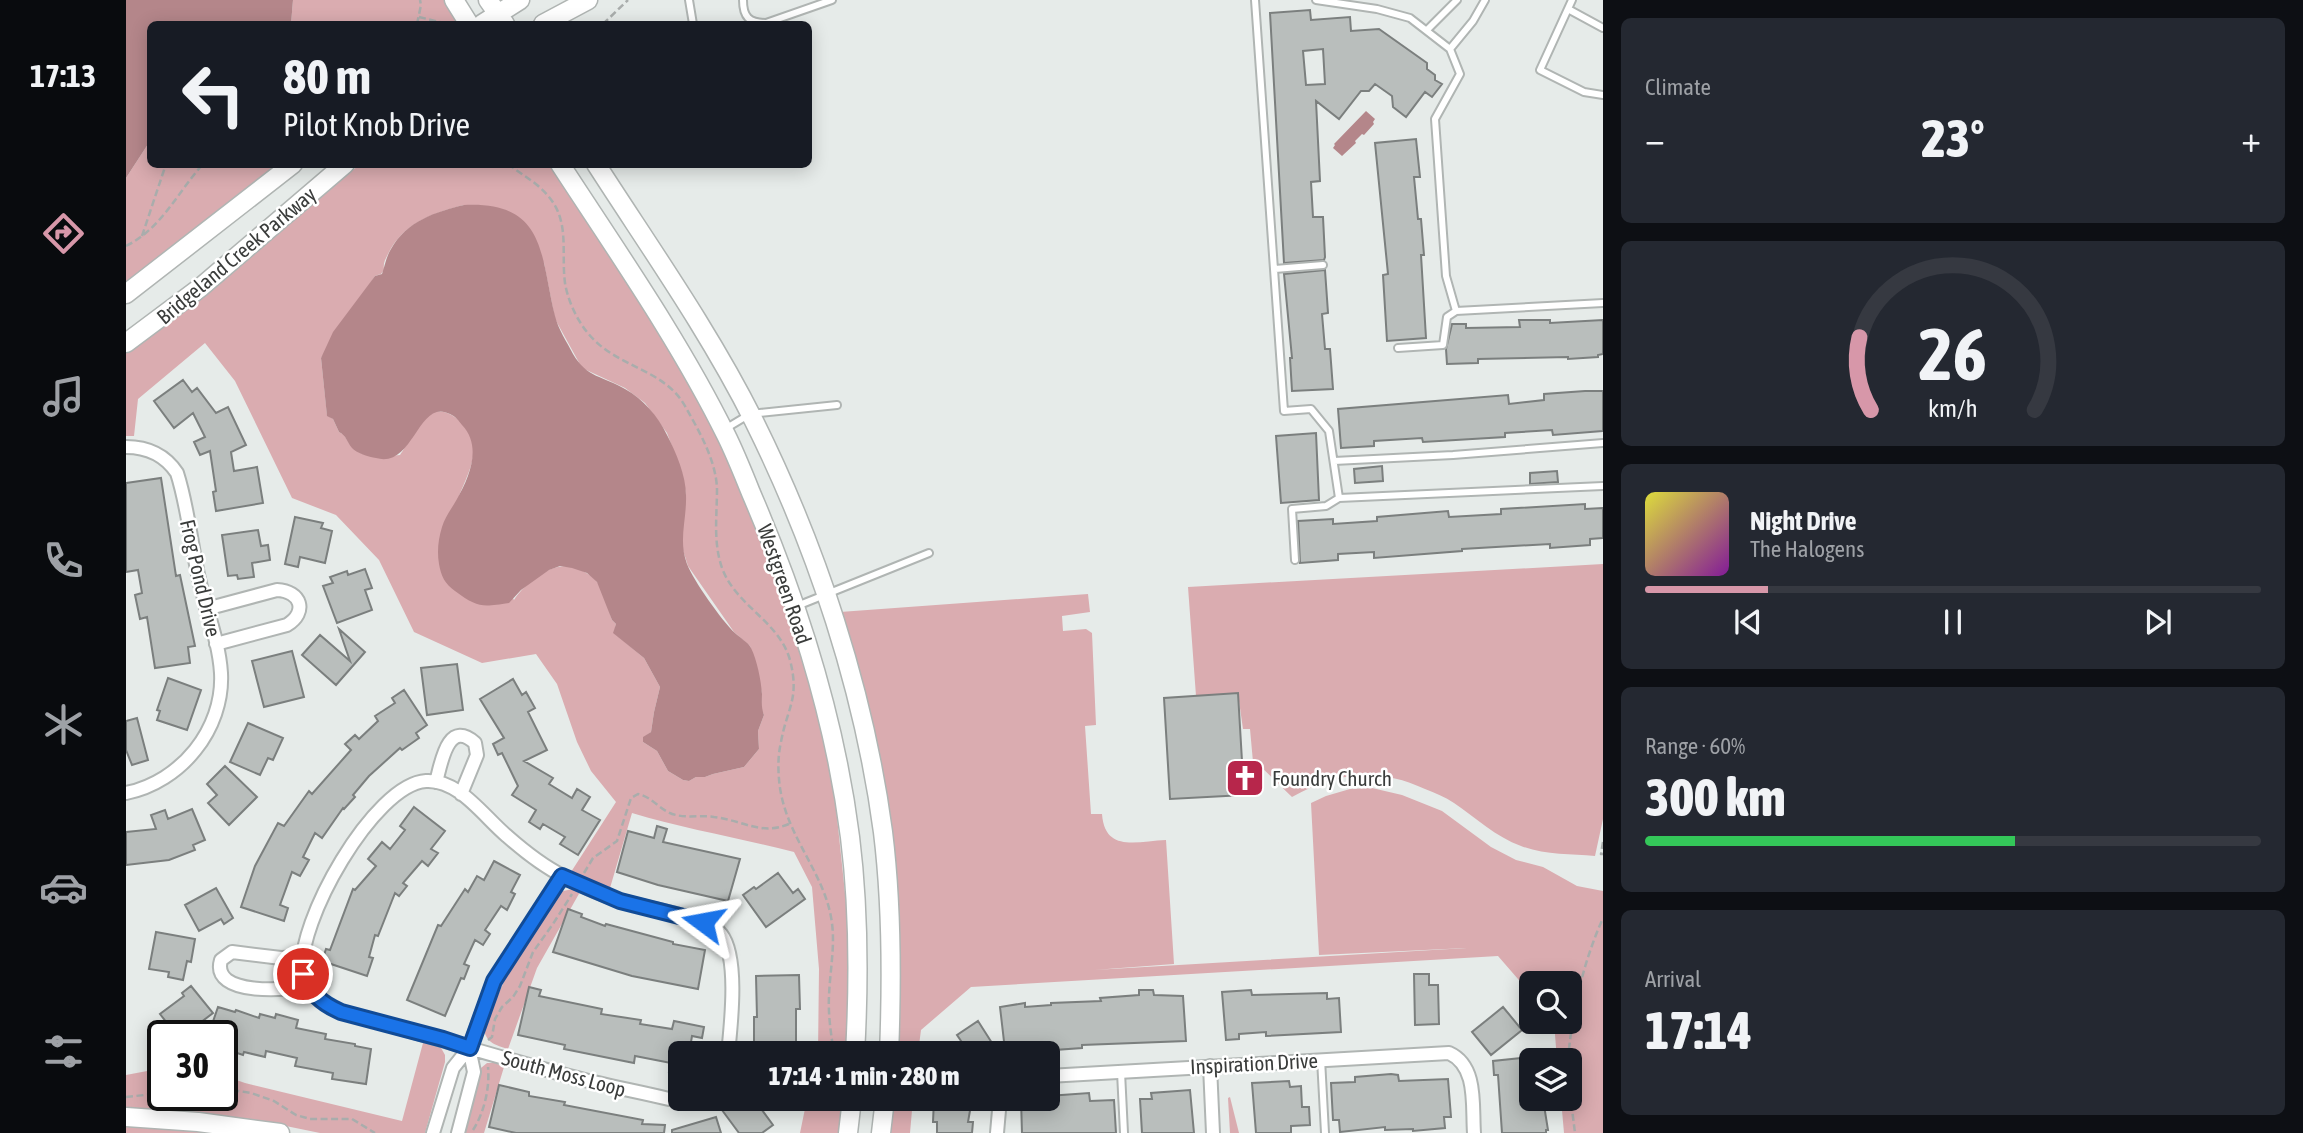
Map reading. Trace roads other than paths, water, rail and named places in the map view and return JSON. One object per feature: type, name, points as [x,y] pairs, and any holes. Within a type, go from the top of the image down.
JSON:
[{"type":"street","points":[[454,0],[467,21]]},
{"type":"street","points":[[497,13],[520,0]]},
{"type":"street","points":[[549,21],[589,0]]},
{"type":"street","name":"Bridgeland Creek Parkway","points":[[126,294],[288,168]]},
{"type":"street","name":"Bridgeland Creek Parkway","points":[[126,343],[201,286],[340,168]]},
{"type":"street","name":"Westgreen Road","points":[[563,168],[652,305],[723,430],[769,534],[796,607],[824,706],[850,837],[858,954],[855,1041]]},
{"type":"street","name":"Westgreen Road","points":[[599,168],[716,352],[750,414],[800,521],[825,595],[857,698],[883,833],[891,954],[889,1041]]},
{"type":"street","name":"Frog Pond Drive","points":[[126,447],[143,447],[156,453],[169,462],[177,473],[221,674],[216,712],[208,731],[184,762],[170,775],[151,786],[126,793]]},
{"type":"street","points":[[206,609],[277,590],[288,590],[296,596],[300,605],[295,621],[287,625],[216,644]]},
{"type":"street","points":[[436,782],[449,742],[454,738],[467,737],[475,743],[477,755],[455,791]]},
{"type":"street","points":[[309,986],[273,991],[228,982],[220,970],[222,959],[235,951],[281,958],[302,957],[311,925],[330,884],[364,826],[389,799],[405,787],[426,781],[436,782],[455,791],[505,835],[562,876],[620,901],[703,922],[719,933],[727,943],[732,959],[729,1041]]},
{"type":"street","points":[[433,1133],[453,1068],[470,1048],[494,981],[562,876]]},
{"type":"street","name":"South Moss Loop","points":[[302,957],[303,974],[315,996],[327,1006],[341,1012],[569,1076],[668,1099]]},
{"type":"street","points":[[458,1133],[474,1072],[470,1048]]},
{"type":"street","name":"Inspiration Drive","points":[[1060,1075],[1438,1052],[1458,1057],[1466,1066],[1470,1078],[1474,1133]]},
{"type":"street","points":[[1210,1066],[1213,1133]]},
{"type":"street","points":[[848,1133],[851,1111]]},
{"type":"street","points":[[881,1133],[884,1111]]},
{"type":"street","points":[[997,1133],[999,1111]]},
{"type":"street","points":[[126,1117],[198,1122],[280,1133]]},
{"type":"lane","points":[[690,0],[693,21]]},
{"type":"lane","points":[[743,0],[747,18],[752,21]]},
{"type":"lane","points":[[772,21],[832,0]]},
{"type":"lane","points":[[1255,0],[1284,411],[1311,409],[1329,431],[1339,498]]},
{"type":"lane","points":[[1316,0],[1377,9],[1410,18],[1450,49],[1460,75],[1435,119],[1446,276],[1457,311]]},
{"type":"lane","points":[[1427,30],[1457,0]]},
{"type":"lane","points":[[1450,49],[1473,21],[1485,0]]},
{"type":"lane","points":[[1573,0],[1540,70],[1584,92],[1603,95]]},
{"type":"lane","points":[[1569,9],[1603,28]]},
{"type":"lane","points":[[1275,269],[1323,265]]},
{"type":"lane","points":[[1398,348],[1443,345],[1447,317],[1457,311],[1603,303]]},
{"type":"lane","points":[[723,430],[750,414],[837,405]]},
{"type":"lane","points":[[1334,461],[1603,443]]},
{"type":"lane","points":[[1295,560],[1292,509],[1326,506],[1339,498],[1603,486]]},
{"type":"lane","points":[[796,607],[929,553]]},
{"type":"lane","points":[[1321,1059],[1325,1133]]},
{"type":"lane","points":[[1121,1071],[1124,1133]]},
{"type":"place","name":"Foundry Church","points":[[1245,778]]}]
